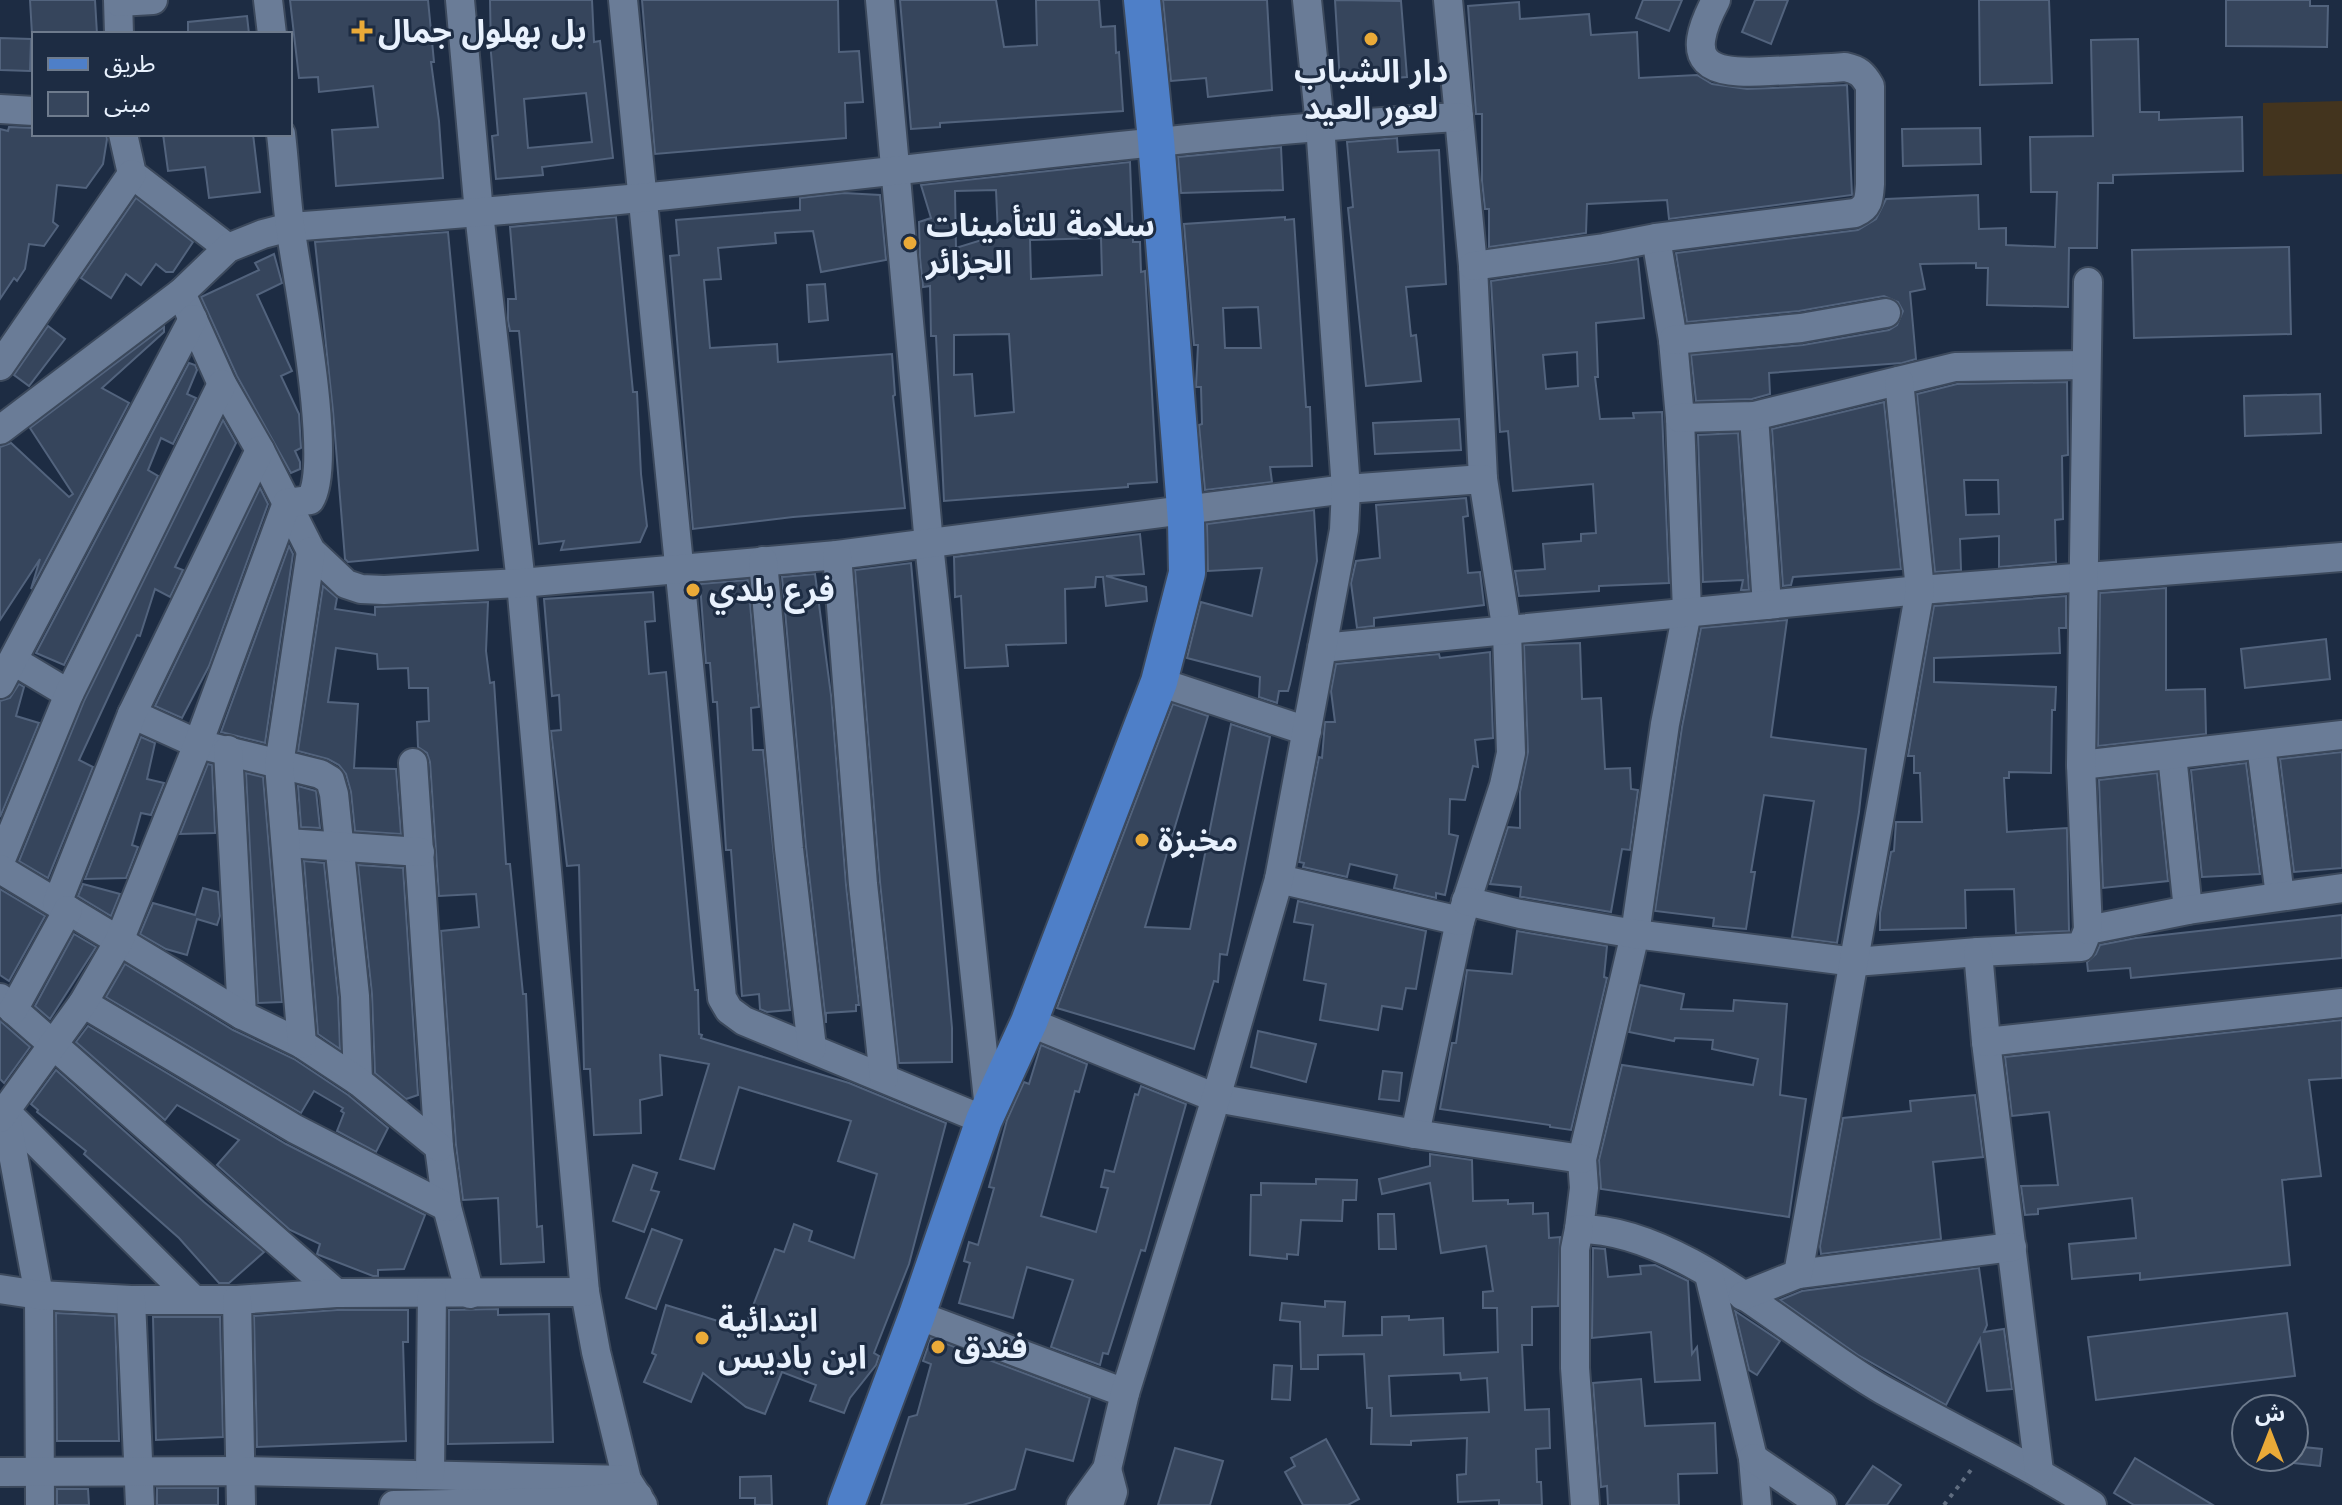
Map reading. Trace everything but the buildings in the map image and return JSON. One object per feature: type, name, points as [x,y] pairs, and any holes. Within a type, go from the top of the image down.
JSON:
[{"type":"main road","points":[[846,1505],[917,1315],[986,1115],[1029,1022],[1159,682],[1187,573],[1185,509],[1142,0]]},
{"type":"street","points":[[119,32],[118,1],[153,0]]},
{"type":"street","points":[[268,0],[272,32]]},
{"type":"street","points":[[460,0],[479,213],[521,583],[585,1292],[596,1352],[636,1494]]},
{"type":"street","points":[[623,0],[722,998],[729,1010],[744,1021],[884,1078],[986,1115],[929,544],[880,0]]},
{"type":"street","points":[[1093,1496],[1216,1098],[1279,879],[1344,530],[1346,489],[1320,125],[1307,0]]},
{"type":"street","points":[[1415,1134],[1463,911],[1504,785],[1511,753],[1507,632],[1483,479],[1473,266],[1448,0]]},
{"type":"street","points":[[1473,266],[1656,238],[1855,213],[1864,209],[1870,197],[1870,86],[1863,74],[1857,69],[1845,67],[1742,73],[1717,70],[1706,62],[1700,39],[1716,0]]},
{"type":"street","points":[[0,109],[32,111]]},
{"type":"street","points":[[0,430],[181,293],[228,248],[290,227],[642,198],[1156,140],[1320,125],[1459,117]]},
{"type":"street","points":[[123,136],[132,174],[228,248]]},
{"type":"street","points":[[281,136],[290,227],[315,395],[319,448],[315,493],[310,500],[287,503]]},
{"type":"street","points":[[0,366],[132,174]]},
{"type":"street","points":[[1585,1505],[1575,1368],[1575,1249],[1584,1188],[1582,1159],[1635,934],[1662,740],[1687,612],[1680,418],[1673,340],[1656,238]]},
{"type":"street","points":[[1279,879],[1463,911],[1520,914],[1635,934],[1855,962],[2081,947],[2088,930],[2081,765],[2088,282]]},
{"type":"street","points":[[181,293],[222,384],[260,450],[311,551],[346,584],[361,589],[521,583],[837,555],[1346,489],[1483,479]]},
{"type":"street","points":[[1673,340],[1801,328],[1886,313]]},
{"type":"street","points":[[69,694],[5,674],[193,319]]},
{"type":"street","points":[[1680,418],[1754,416],[1955,367],[2085,365]]},
{"type":"street","points":[[1798,1274],[1920,590],[1899,381]]},
{"type":"street","points":[[0,862],[69,694],[222,384]]},
{"type":"street","points":[[1754,416],[1767,605]]},
{"type":"street","points":[[260,450],[132,714],[62,906],[7,1004],[336,1293]]},
{"type":"street","points":[[40,1505],[39,1295],[2,1112],[83,1003],[119,941],[198,744],[287,503]]},
{"type":"street","points":[[302,1044],[279,765],[311,551]]},
{"type":"street","points":[[837,555],[863,884],[884,1078]]},
{"type":"street","points":[[1322,648],[1920,590],[2342,557]]},
{"type":"street","points":[[763,561],[789,849],[812,1048]]},
{"type":"street","points":[[1159,682],[1307,731]]},
{"type":"street","points":[[132,714],[198,744],[320,774],[330,780],[341,846],[355,996],[358,1081]]},
{"type":"street","points":[[2081,765],[2342,735]]},
{"type":"street","points":[[2261,745],[2280,896]]},
{"type":"street","points":[[228,750],[242,1015]]},
{"type":"street","points":[[2172,755],[2188,910]]},
{"type":"street","points":[[413,763],[439,1147],[447,1207],[470,1294]]},
{"type":"street","points":[[287,843],[420,852]]},
{"type":"street","points":[[0,869],[242,1015],[302,1044],[358,1081],[439,1147]]},
{"type":"street","points":[[2088,930],[2188,910],[2342,888]]},
{"type":"street","points":[[1978,952],[1986,1042],[2039,1471]]},
{"type":"street","points":[[83,1003],[295,1129],[447,1207]]},
{"type":"street","points":[[1986,1042],[2342,1003]]},
{"type":"street","points":[[1029,1022],[1216,1098],[1415,1134],[1582,1159]]},
{"type":"street","points":[[2,1112],[193,1299]]},
{"type":"street","points":[[1579,1229],[1606,1229],[1676,1255],[1881,1389],[2039,1471],[2092,1505]]},
{"type":"street","points":[[1743,1296],[1798,1274],[2012,1247]]},
{"type":"street","points":[[1709,1275],[1753,1458],[1757,1505]]},
{"type":"street","points":[[0,1289],[39,1295],[131,1300],[237,1300],[336,1293],[585,1292]]},
{"type":"street","points":[[430,1474],[432,1293]]},
{"type":"street","points":[[131,1300],[140,1505]]},
{"type":"street","points":[[237,1300],[241,1505]]},
{"type":"street","points":[[917,1315],[1125,1393]]},
{"type":"street","points":[[1753,1458],[1822,1505]]},
{"type":"street","points":[[0,1472],[140,1470],[430,1474],[636,1494]]},
{"type":"street","points":[[394,1505],[536,1504],[636,1494]]},
{"type":"path","points":[[1944,1505],[1990,1445]]},
{"type":"shaded area","points":[[2342,101],[2342,174],[2263,176],[2263,103]]},
{"type":"place","name":"بل بهلول جمال","points":[[362,31]]},
{"type":"place","name":"دار الشباب لعور العيد","points":[[1371,39]]},
{"type":"place","name":"سلامة للتأمينات الجزائر","points":[[910,243]]},
{"type":"place","name":"فرع بلدي","points":[[693,590]]},
{"type":"place","name":"مخبزة","points":[[1142,840]]},
{"type":"place","name":"ابتدائية ابن باديس","points":[[702,1338]]},
{"type":"place","name":"فندق","points":[[938,1347]]}]
